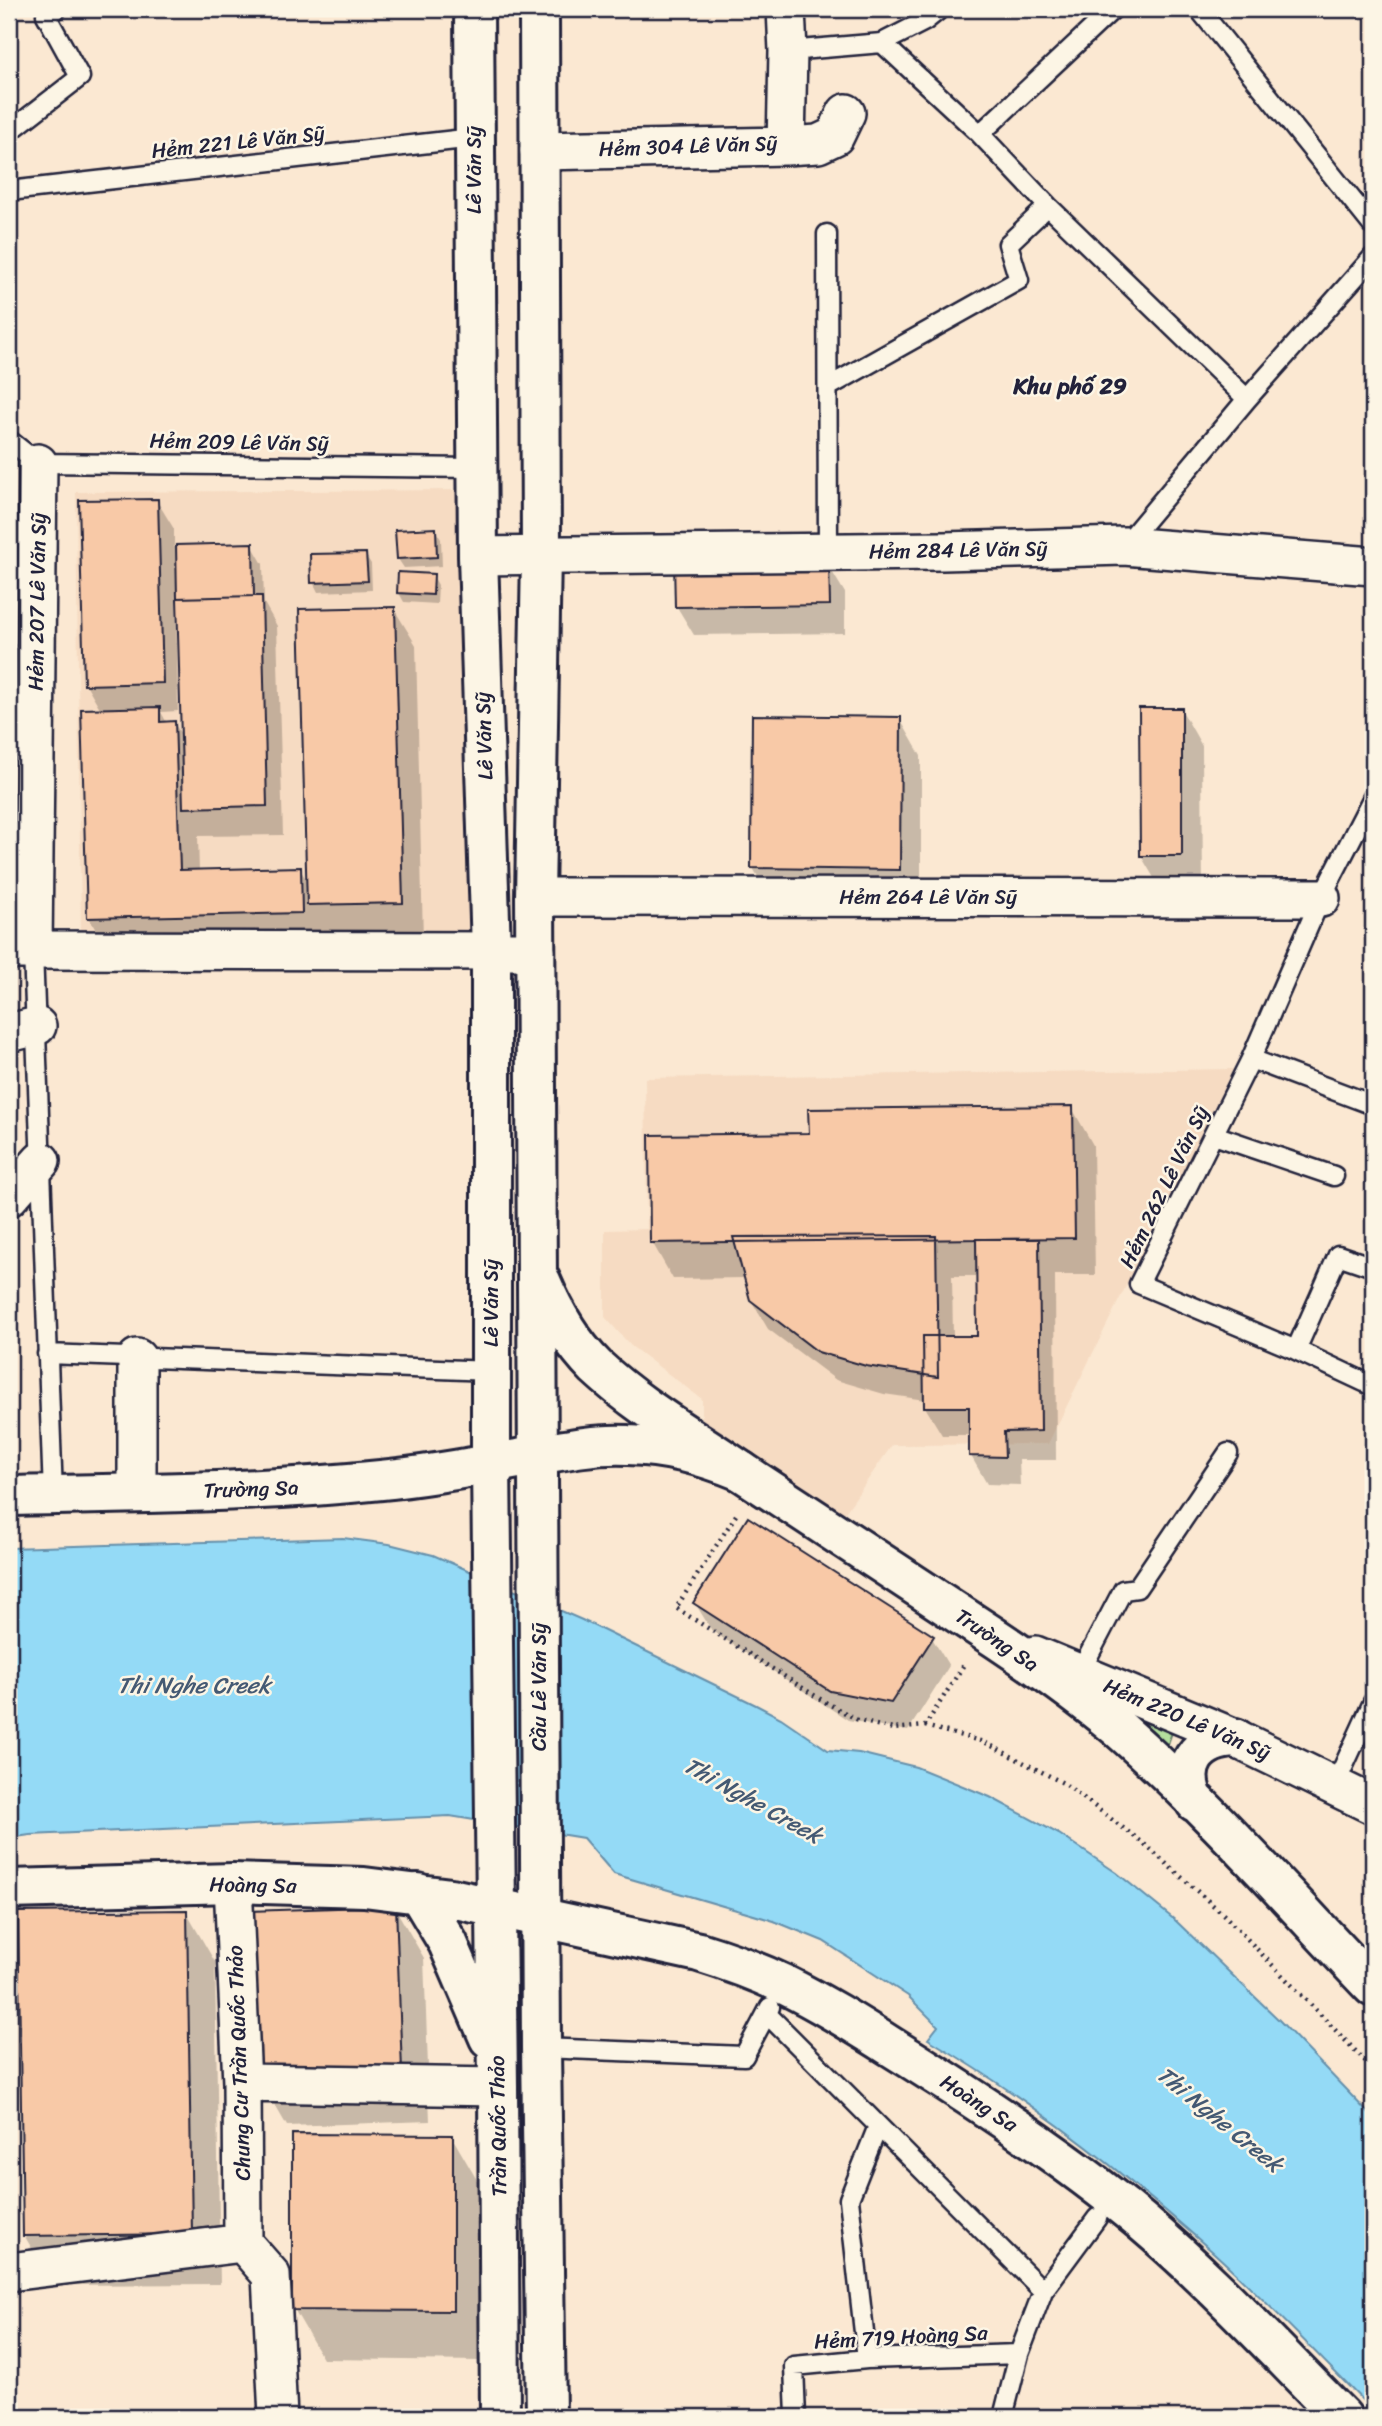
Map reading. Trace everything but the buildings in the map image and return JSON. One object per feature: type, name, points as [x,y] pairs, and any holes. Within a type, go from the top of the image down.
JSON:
[{"type":"main road","name":"Lê Văn Sỹ","points":[[474,9],[476,468],[491,950],[494,1835]]},
{"type":"main road","points":[[539,9],[541,554],[535,897],[539,1454]]},
{"type":"main road","points":[[538,1274],[565,1327],[594,1365],[741,1488]]},
{"type":"main road","name":"Trường Sa","points":[[9,1496],[137,1493],[383,1480],[580,1447],[627,1445],[681,1451],[711,1458],[741,1488],[998,1639],[1116,1727],[1195,1802],[1373,1987]]},
{"type":"main road","name":"Cầu Lê Văn Sỹ","points":[[539,1454],[540,1845]]},
{"type":"main road","points":[[1195,1802],[1188,1777],[1194,1756],[1212,1742],[1235,1738]]},
{"type":"main road","name":"Trần Quốc Thảo","points":[[494,1835],[500,2417]]},
{"type":"main road","name":"Trần Quốc Thảo","points":[[540,1845],[546,2417]]},
{"type":"main road","name":"Hoàng Sa","points":[[9,1889],[233,1884],[364,1887],[418,1893],[495,1907],[699,1952],[737,1964],[774,1998],[821,2004],[968,2095],[1075,2169],[1141,2221],[1199,2274],[1342,2417]]},
{"type":"main road","points":[[418,1893],[460,1968],[498,2075]]},
{"type":"street","name":"Hẻm 304 Lê Văn Sỹ","points":[[539,151],[786,146],[786,9]]},
{"type":"street","points":[[786,146],[818,144],[835,136],[846,113]]},
{"type":"street","name":"Hẻm 207 Lê Văn Sỹ","points":[[21,951],[38,463]]},
{"type":"street","name":"Hẻm 284 Lê Văn Sỹ","points":[[478,556],[1124,546],[1373,566]]},
{"type":"street","name":"Hẻm 264 Lê Văn Sỹ","points":[[535,897],[1321,898]]},
{"type":"street","points":[[21,951],[536,951]]},
{"type":"street","points":[[9,1197],[41,1161]]},
{"type":"street","points":[[137,1358],[137,1493]]},
{"type":"street","name":"Hẻm 220 Lê Văn Sỹ","points":[[998,1639],[1235,1738],[1373,1805]]},
{"type":"street","name":"Chung Cư Trần Quốc Thảo","points":[[233,1884],[242,2083],[243,2243]]},
{"type":"street","points":[[242,2083],[498,2075]]},
{"type":"street","points":[[9,2272],[243,2243],[271,2275],[278,2417]]},
{"type":"lane","points":[[9,132],[80,77],[46,15],[57,9]]},
{"type":"lane","points":[[788,51],[882,43],[925,21],[940,9]]},
{"type":"lane","points":[[980,134],[1113,9]]},
{"type":"lane","points":[[1199,9],[1373,226]]},
{"type":"lane","points":[[882,43],[980,134],[1048,206],[1247,400]]},
{"type":"lane","name":"Hẻm 221 Lê Văn Sỹ","points":[[9,191],[473,138]]},
{"type":"lane","points":[[828,387],[1019,281],[1009,244],[1048,206]]},
{"type":"lane","points":[[827,234],[828,552]]},
{"type":"lane","points":[[1124,546],[1247,400],[1373,257]]},
{"type":"lane","points":[[9,440],[38,463]]},
{"type":"lane","name":"Hẻm 209 Lê Văn Sỹ","points":[[38,463],[476,468]]},
{"type":"lane","name":"Hẻm 262 Lê Văn Sỹ","points":[[1296,1350],[1139,1284],[1251,1059],[1321,898],[1373,797]]},
{"type":"lane","points":[[21,951],[23,1030],[41,1161],[52,1494]]},
{"type":"lane","points":[[1251,1059],[1373,1105]]},
{"type":"lane","points":[[1214,1135],[1334,1175]]},
{"type":"lane","points":[[1373,1267],[1338,1255],[1296,1350],[1373,1386]]},
{"type":"lane","points":[[47,1354],[491,1371]]},
{"type":"lane","points":[[1079,1674],[1123,1590],[1137,1588],[1228,1453]]},
{"type":"lane","points":[[1335,1785],[1373,1702]]},
{"type":"lane","points":[[541,2048],[744,2056],[774,1998],[878,2126],[1043,2291]]},
{"type":"lane","points":[[867,2359],[849,2199],[878,2126]]},
{"type":"lane","points":[[1003,2417],[1019,2354],[1043,2291],[1097,2218]]},
{"type":"lane","name":"Hẻm 719 Hoàng Sa","points":[[796,2417],[794,2366],[867,2359],[1019,2354]]},
{"type":"path","points":[[741,1488],[676,1608],[825,1702],[860,1721],[894,1729],[925,1726],[984,1742],[1066,1784],[1132,1835],[1224,1915],[1373,2069]]},
{"type":"path","points":[[925,1726],[966,1662]]},
{"type":"shaded area","points":[[470,490],[473,939],[81,938],[76,492]]},
{"type":"shaded area","points":[[1233,1069],[1048,1444],[892,1445],[842,1517],[702,1422],[702,1399],[631,1346],[605,1317],[605,1230],[647,1229],[645,1078]]},
{"type":"green space","points":[[1114,1702],[1174,1726],[1166,1750]]},
{"type":"water","name":"Thi Nghe Creek","points":[[343,1538],[389,1544],[433,1555],[582,1620],[756,1705],[781,1718],[828,1750],[859,1753],[916,1767],[990,1797],[1059,1834],[1117,1873],[1176,1921],[1279,2020],[1373,2118],[1373,2411],[1234,2272],[1146,2194],[1040,2112],[928,2039],[938,2026],[908,1996],[823,1941],[774,1921],[614,1874],[583,1838],[450,1816],[9,1838],[9,1548]]},
{"type":"district","name":"Khu phố 29","points":[[1070,386]]}]
